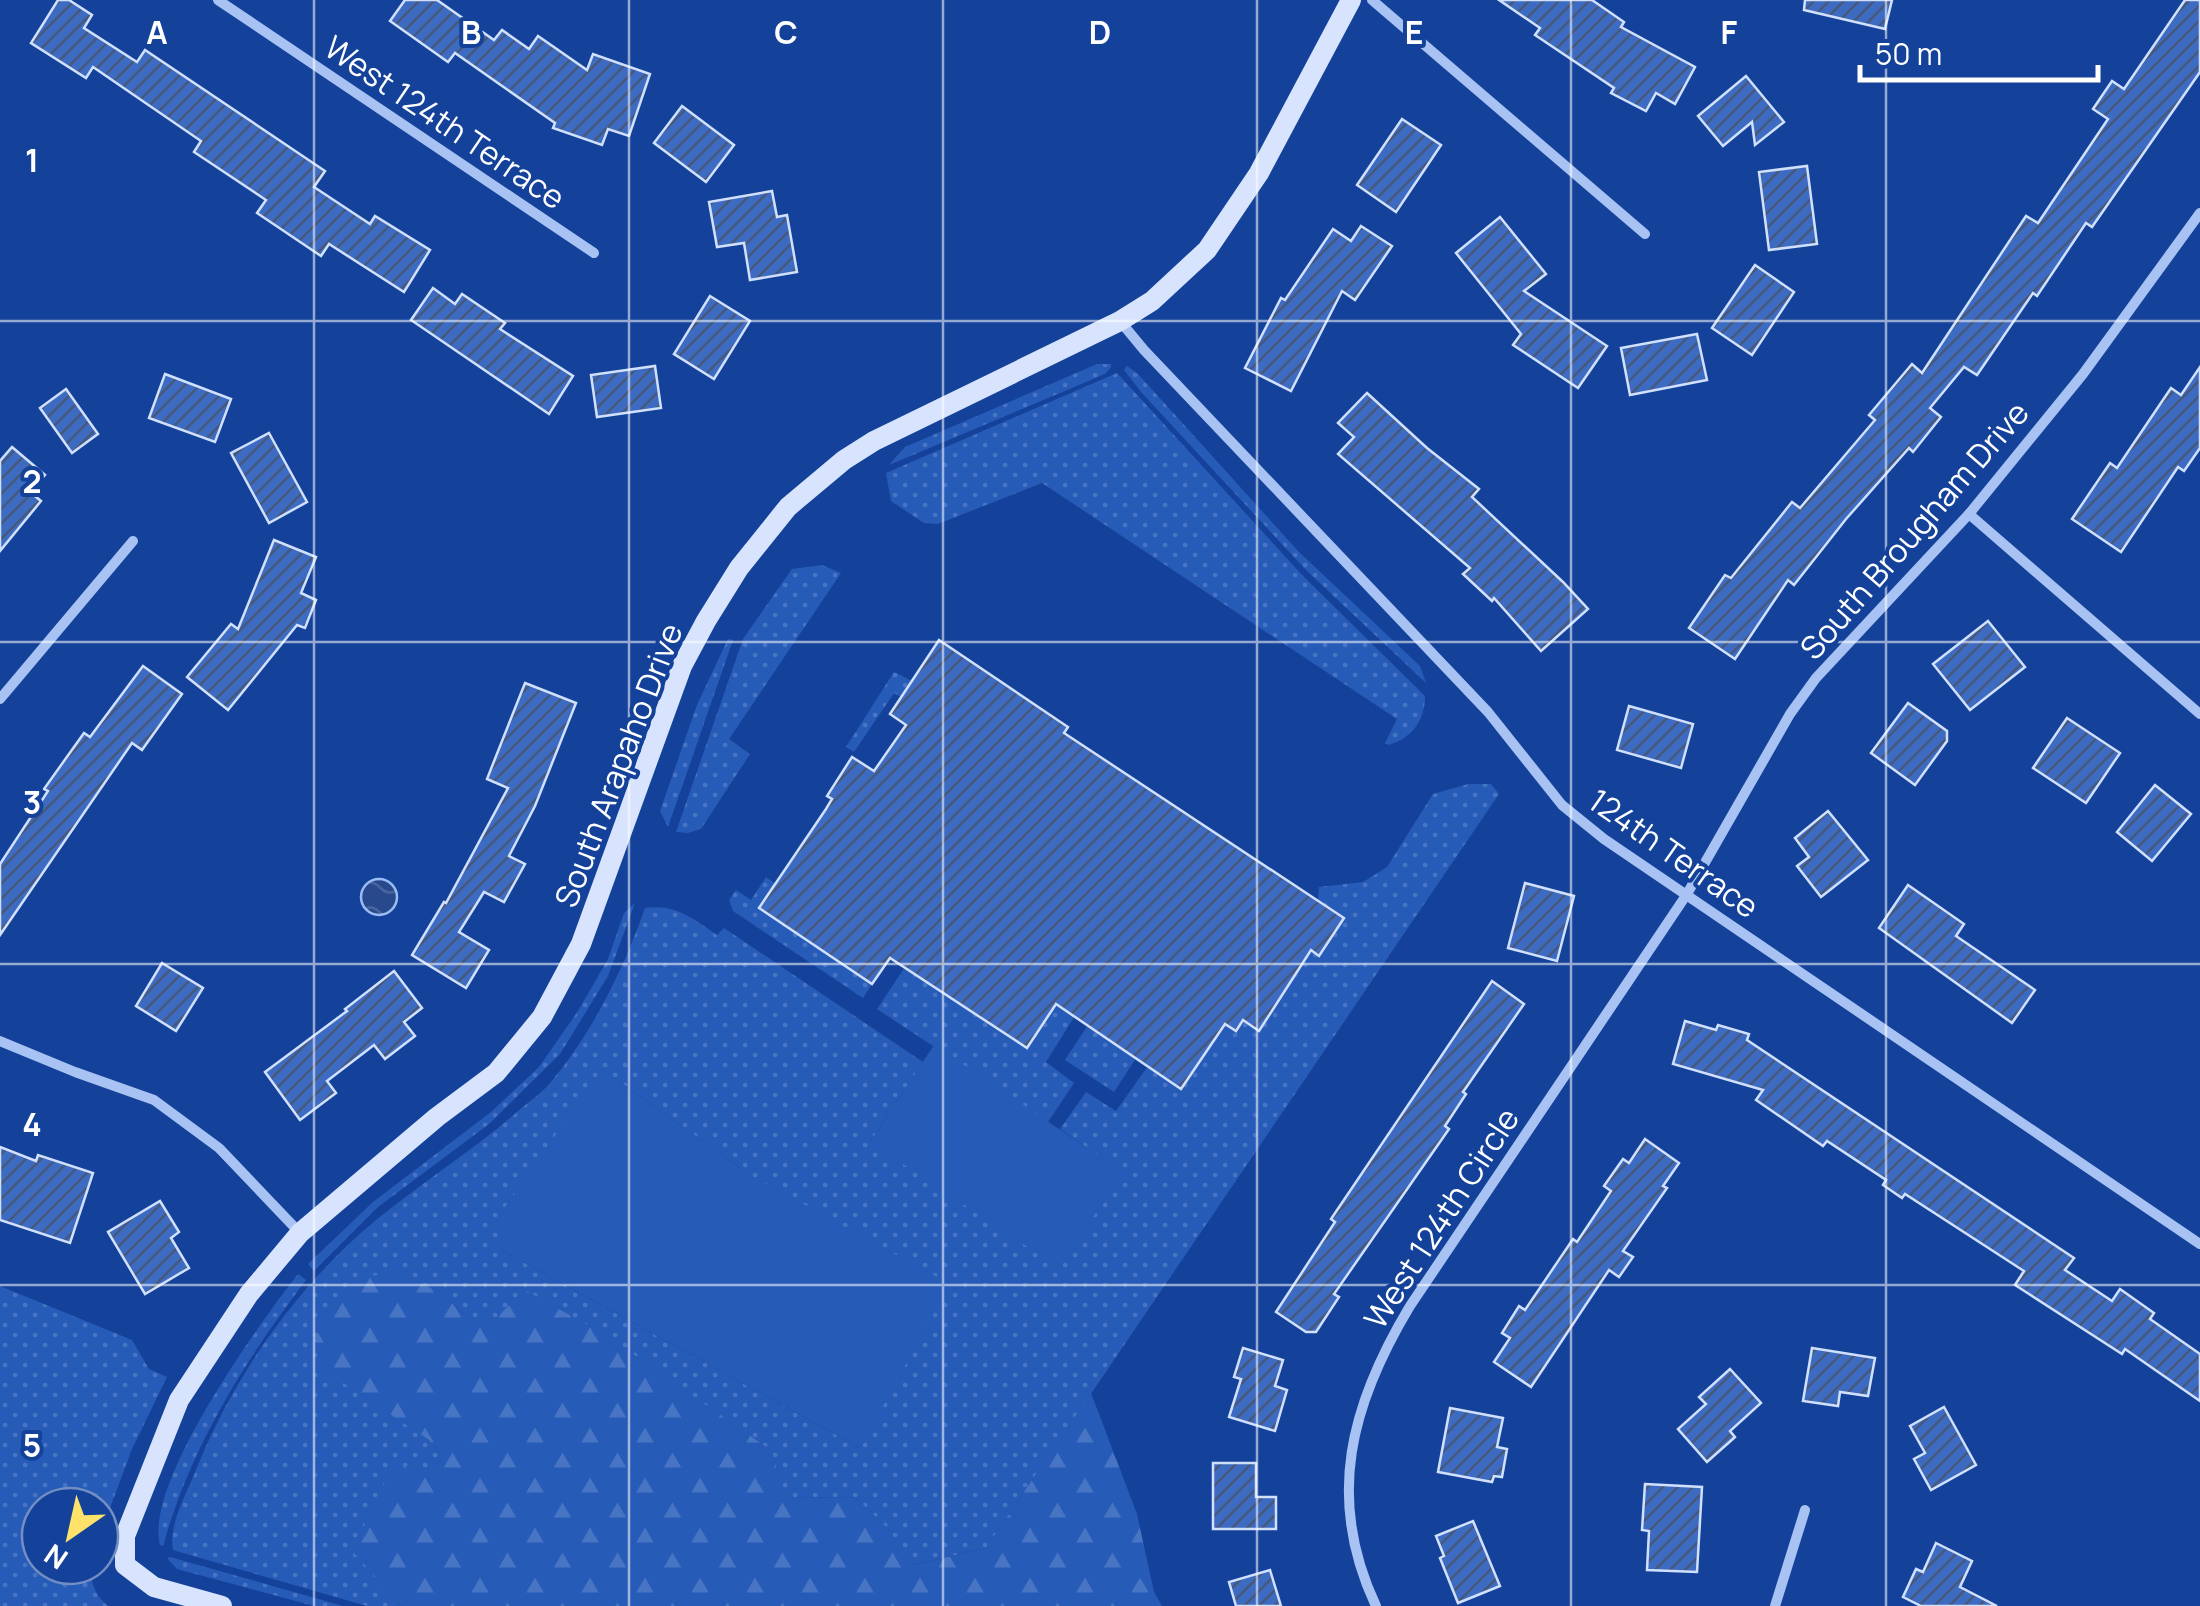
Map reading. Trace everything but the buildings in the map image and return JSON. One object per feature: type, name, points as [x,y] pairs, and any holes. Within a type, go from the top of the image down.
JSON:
[{"type":"street","name":"West 124th Terrace","points":[[218,0],[594,253]]},
{"type":"street","name":"South Arapaho Drive","points":[[222,1606],[154,1587],[126,1566],[125,1536],[179,1400],[249,1294],[300,1233],[422,1129],[496,1073],[542,1017],[581,944],[682,666],[739,568],[788,507],[844,460],[874,441],[1120,320],[1152,301],[1207,250],[1259,173],[1351,0]]},
{"type":"street","points":[[1372,0],[1646,234]]},
{"type":"street","name":"South Brougham Drive","points":[[1688,894],[1790,714],[1816,678],[1969,514],[2082,374],[2200,213]]},
{"type":"street","name":"124th Terrace","points":[[1120,320],[1144,350],[1488,712],[1562,804],[1604,840],[2200,1244]]},
{"type":"street","points":[[1969,514],[2200,714]]},
{"type":"street","points":[[0,699],[132,541]]},
{"type":"street","name":"West 124th Circle","points":[[1376,1606],[1353,1537],[1350,1495],[1357,1423],[1381,1354],[1688,894]]},
{"type":"street","points":[[0,1041],[154,1100],[219,1148],[300,1233]]},
{"type":"street","points":[[1775,1606],[1805,1510]]},
{"type":"green space","points":[[1097,364],[1111,367],[1105,374],[889,465],[905,447]]},
{"type":"green space","points":[[1127,366],[1298,551],[1420,666],[1426,683],[1306,570],[1141,392],[1124,370]]},
{"type":"green space","points":[[1117,373],[1304,577],[1425,696],[1420,720],[1404,738],[1385,743],[1397,719],[1042,483],[938,524],[924,523],[891,501],[886,473]]},
{"type":"green space","points":[[822,565],[841,573],[729,739],[750,754],[701,829],[676,832],[743,639],[792,569]]},
{"type":"green space","points":[[728,639],[733,640],[668,827],[660,811],[697,705]]},
{"type":"green space","points":[[894,672],[912,681],[901,697],[894,693],[854,752],[846,747]]},
{"type":"green space","points":[[1468,784],[1491,784],[1499,794],[986,1548],[912,1565],[888,1529],[855,1497],[784,1498],[493,1321],[472,1321],[440,1293],[429,1440],[442,1456],[430,1472],[397,1602],[401,1606],[367,1606],[173,1550],[183,1499],[212,1433],[276,1327],[329,1263],[359,1235],[551,1082],[606,999],[645,908],[675,910],[717,935],[724,928],[923,1062],[870,1142],[1122,1172],[1060,1129],[1086,1092],[1116,1111],[1148,1066],[1225,1024],[1236,1031],[1243,1020],[1259,1031],[1311,950],[1320,955],[1344,918],[1318,901],[1319,887],[1363,882],[1387,867],[1433,794]],"holes":[[[602,1069],[750,1175],[860,1448],[500,1249]]]},
{"type":"green space","points":[[766,877],[776,884],[760,909],[872,984],[863,998],[733,911],[729,900],[736,890],[751,900]]},
{"type":"green space","points":[[635,903],[608,976],[560,1054],[489,1124],[378,1207],[314,1271],[308,1264],[373,1202],[491,1112],[539,1067],[578,1011],[608,959],[624,913]]},
{"type":"green space","points":[[905,967],[1027,1047],[1066,989],[1081,1006],[1046,1062],[1074,1083],[1048,1122],[877,1009]]},
{"type":"green space","points":[[1088,1025],[1136,1058],[1114,1092],[1065,1060]]},
{"type":"green space","points":[[934,1045],[1123,1172],[1059,1268],[870,1142]]},
{"type":"green space","points":[[602,1069],[750,1175],[950,1284],[860,1448],[500,1249],[496,1220]]},
{"type":"green space","points":[[401,1272],[440,1293],[472,1321],[493,1321],[525,1290],[609,1337],[772,1451],[784,1498],[855,1497],[888,1529],[913,1565],[986,1548],[1091,1393],[1137,1514],[1154,1592],[1162,1606],[401,1606],[354,1553],[369,1512],[390,1473],[412,1464],[430,1471],[442,1456],[429,1440],[324,1370],[313,1344],[326,1311],[371,1276]]},
{"type":"green space","points":[[298,1274],[306,1280],[261,1342],[222,1406],[188,1474],[163,1546],[160,1545],[160,1518],[186,1445],[233,1365]]},
{"type":"green space","points":[[0,1286],[132,1340],[149,1369],[167,1377],[118,1486],[20,1486],[20,1586],[94,1586],[108,1606],[0,1606]]},
{"type":"green space","points":[[167,1558],[343,1606],[314,1606],[177,1569]]},
{"type":"water","points":[[379,879],[392,884],[397,897],[392,910],[379,915],[366,910],[361,897],[366,884]]}]
